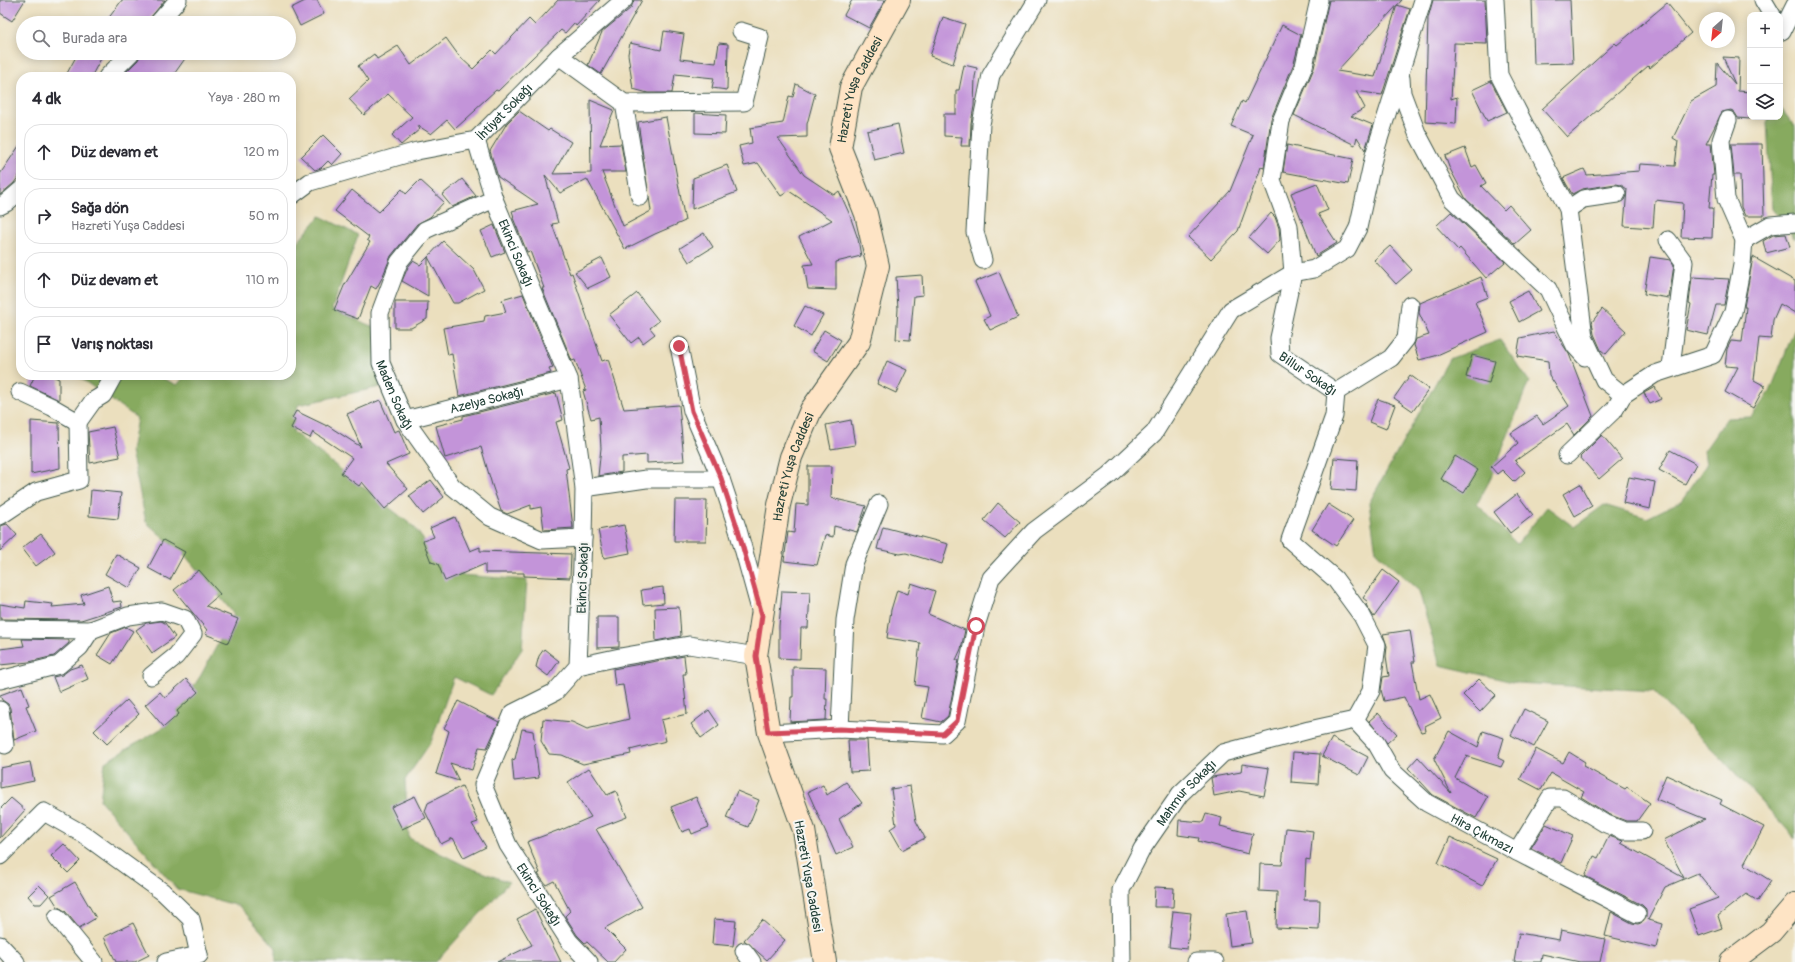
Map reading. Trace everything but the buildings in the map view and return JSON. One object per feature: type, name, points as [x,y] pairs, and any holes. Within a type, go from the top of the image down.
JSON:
[{"type":"street","points":[[164,16],[178,0]]},
{"type":"street","name":"İhtiyat Sokağı","points":[[296,192],[310,182],[318,179],[417,151],[476,140],[559,56],[624,0]]},
{"type":"street","name":"Hazreti Yuşa Caddesi","points":[[825,962],[804,830],[768,732],[756,656],[779,505],[791,458],[810,410],[860,342],[878,266],[866,214],[840,148],[851,87],[899,0]]},
{"type":"street","points":[[983,260],[975,232],[981,124],[991,75],[1037,0]]},
{"type":"street","points":[[1293,273],[1289,226],[1272,180],[1280,121],[1304,66],[1318,0]]},
{"type":"street","points":[[768,732],[840,729],[943,734],[957,721],[976,626],[991,578],[1034,531],[1109,475],[1154,433],[1231,310],[1293,273],[1314,269],[1347,249],[1358,228],[1374,155],[1401,74],[1423,0]]},
{"type":"street","points":[[1495,0],[1499,75],[1568,209],[1584,337],[1604,380]]},
{"type":"street","points":[[1763,0],[1770,12]]},
{"type":"street","points":[[1783,26],[1795,5]]},
{"type":"street","points":[[559,56],[624,103],[744,102],[760,38],[741,31]]},
{"type":"street","points":[[112,72],[124,60]]},
{"type":"street","points":[[1401,74],[1402,93],[1417,133],[1452,200],[1548,289],[1575,346],[1604,380],[1623,395]]},
{"type":"street","points":[[624,103],[640,197]]},
{"type":"street","points":[[1567,455],[1615,409],[1623,395],[1655,374],[1672,367],[1714,355],[1733,312],[1742,265],[1744,240],[1726,199],[1721,140],[1728,120]]},
{"type":"street","name":"Ekinci Sokağı","points":[[476,140],[494,199],[568,379],[584,488],[584,538],[578,666],[555,692],[513,713],[483,785],[508,845],[568,941],[583,960]]},
{"type":"street","points":[[0,206],[16,194]]},
{"type":"street","points":[[1568,209],[1583,199],[1617,194]]},
{"type":"street","name":"Maden Sokağı","points":[[494,199],[425,230],[399,262],[380,313],[381,364],[405,420],[452,486],[490,517],[542,540],[584,538]]},
{"type":"street","points":[[1744,240],[1770,225],[1795,223]]},
{"type":"street","points":[[1668,240],[1684,262],[1672,367]]},
{"type":"street","name":"Billur Sokağı","points":[[1293,273],[1279,338],[1280,354],[1336,392],[1334,416],[1290,540],[1335,579],[1362,616],[1377,645],[1371,691],[1355,720]]},
{"type":"street","points":[[1336,392],[1391,358],[1406,339],[1410,305]]},
{"type":"street","points":[[679,346],[692,411],[721,478],[738,530],[762,615]]},
{"type":"street","name":"Azelya Sokağı","points":[[405,420],[568,379]]},
{"type":"street","points":[[0,516],[36,492],[79,480],[78,422],[93,401],[103,395],[111,380]]},
{"type":"street","points":[[20,392],[78,422]]},
{"type":"street","points":[[584,488],[646,479],[721,478]]},
{"type":"street","points":[[840,729],[845,620],[854,564],[880,504]]},
{"type":"street","points":[[0,629],[91,630],[128,616],[162,611],[185,619],[193,634],[176,656],[151,676]]},
{"type":"street","points":[[0,680],[59,665],[80,647],[91,630]]},
{"type":"street","points":[[578,666],[689,645],[756,656]]},
{"type":"street","points":[[0,710],[5,745]]},
{"type":"street","name":"Hira Çıkmazı","points":[[1355,720],[1376,744],[1392,771],[1427,803],[1517,852],[1637,914]]},
{"type":"street","name":"Mahmur Sokağı","points":[[1122,962],[1121,890],[1142,849],[1180,794],[1223,753],[1309,730],[1355,720]]},
{"type":"street","points":[[1517,852],[1550,798],[1563,798],[1604,824],[1624,831],[1642,831]]},
{"type":"street","points":[[0,856],[44,812],[83,834],[163,892],[191,919],[203,958],[166,962]]},
{"type":"street","points":[[1732,962],[1771,932],[1795,904]]},
{"type":"street","points":[[57,917],[94,962]]},
{"type":"street","points":[[0,945],[16,962]]},
{"type":"street","points":[[1196,962],[1215,962]]},
{"type":"green space","points":[[1783,111],[1795,127],[1795,239],[1772,209],[1767,122],[1768,120],[1783,120]]},
{"type":"green space","points":[[320,216],[358,235],[332,309],[378,329],[380,387],[298,405],[293,432],[414,527],[449,574],[527,580],[522,649],[491,695],[454,677],[431,742],[405,780],[409,838],[468,867],[509,882],[436,962],[276,962],[276,948],[239,906],[177,889],[100,800],[105,762],[169,724],[201,675],[234,614],[188,559],[146,522],[131,451],[137,418],[83,380],[166,380],[177,385],[182,380],[296,380],[296,244]]},
{"type":"green space","points":[[1795,328],[1795,838],[1723,760],[1653,691],[1517,683],[1440,665],[1419,591],[1376,552],[1369,503],[1449,359],[1500,340],[1529,381],[1492,476],[1477,504],[1517,544],[1547,507],[1574,527],[1604,505],[1647,518],[1681,501],[1706,465],[1704,451],[1727,418],[1751,417],[1770,392]]},
{"type":"route","points":[[679,346],[692,411],[721,478],[738,530],[762,615],[756,656],[768,732],[840,729],[943,734],[957,721],[976,626]]}]
